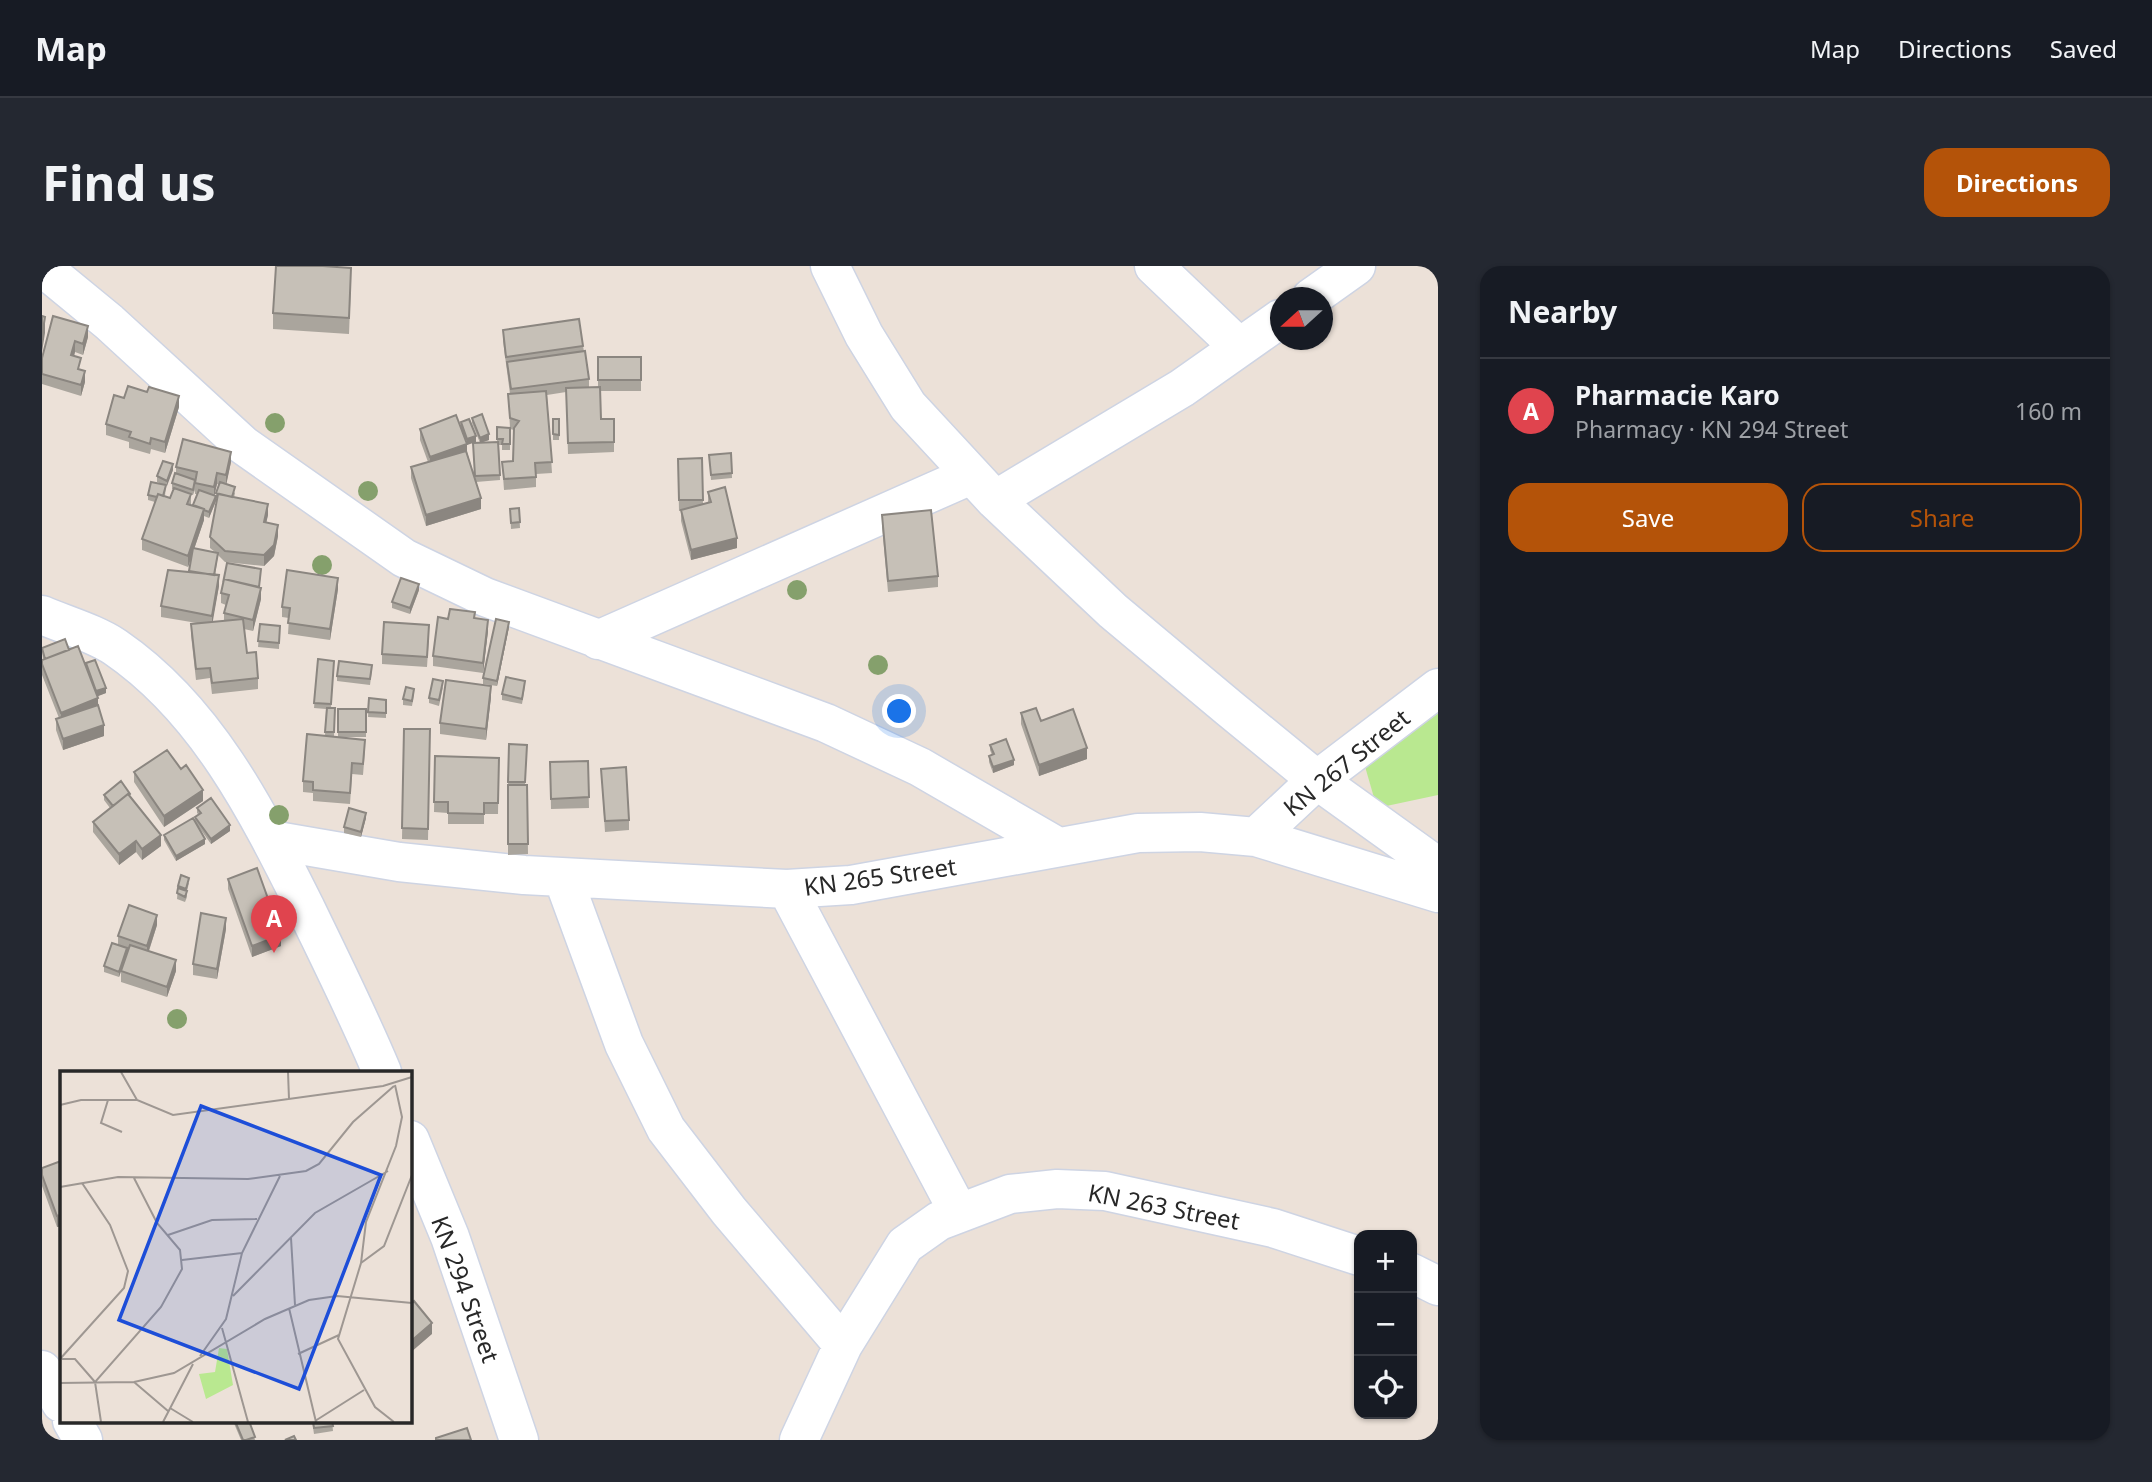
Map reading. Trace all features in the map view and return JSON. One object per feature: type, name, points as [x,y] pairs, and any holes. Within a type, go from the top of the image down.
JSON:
[{"type":"street","points":[[830,266],[864,335],[908,406],[983,488],[1113,611],[1317,780],[1438,867]]},
{"type":"street","points":[[1154,266],[1239,347]]},
{"type":"street","points":[[1326,287],[1356,266]]},
{"type":"street","points":[[42,267],[109,322],[243,444],[404,558],[485,597],[826,723],[920,767],[1058,847]]},
{"type":"street","points":[[598,640],[983,488],[1182,388],[1270,326]]},
{"type":"street","points":[[42,615],[113,646],[181,703],[233,772],[271,840],[358,1015],[381,1071]]},
{"type":"street","name":"KN 267 Street","points":[[1256,837],[1317,780],[1438,688]]},
{"type":"street","name":"KN 265 Street","points":[[271,840],[399,862],[564,878],[787,889],[851,885],[1138,833],[1200,832],[1256,837],[1438,893]]},
{"type":"street","points":[[564,878],[624,1044],[666,1129],[729,1211],[843,1345]]},
{"type":"street","points":[[787,889],[959,1213]]},
{"type":"street","name":"KN 294 Street","points":[[411,1142],[450,1237],[519,1440]]},
{"type":"street","name":"KN 263 Street","points":[[799,1440],[843,1345],[905,1245],[939,1221],[1010,1194],[1057,1189],[1105,1191],[1273,1228],[1354,1254]]},
{"type":"street","points":[[1417,1276],[1438,1286]]},
{"type":"street","points":[[42,1370],[60,1400]]},
{"type":"street","points":[[73,1422],[83,1440]]},
{"type":"green space","points":[[1438,706],[1438,795],[1377,808],[1364,763]]},
{"type":"building","points":[[276,266],[351,268],[349,318],[273,313]]},
{"type":"building","points":[[53,316],[88,326],[83,344],[75,341],[71,355],[81,358],[78,369],[85,371],[81,385],[42,374],[42,358]]},
{"type":"building","points":[[579,319],[583,346],[506,357],[503,330]]},
{"type":"building","points":[[585,351],[589,379],[511,389],[507,362]]},
{"type":"building","points":[[598,357],[641,357],[641,380],[598,380]]},
{"type":"building","points":[[128,386],[147,392],[149,387],[179,396],[165,442],[151,438],[150,444],[129,437],[131,432],[106,424],[114,395],[124,398]]},
{"type":"building","points":[[600,387],[601,419],[614,419],[614,442],[568,443],[566,388]]},
{"type":"building","points":[[546,391],[552,462],[535,463],[536,477],[504,479],[502,462],[513,461],[514,428],[519,421],[510,418],[508,394]]},
{"type":"building","points":[[482,414],[489,434],[480,438],[472,418]]},
{"type":"building","points":[[456,415],[467,444],[430,457],[420,429]]},
{"type":"building","points":[[469,419],[476,436],[467,439],[461,422]]},
{"type":"building","points":[[553,419],[559,419],[559,435],[553,434]]},
{"type":"building","points":[[497,427],[510,428],[510,444],[502,444],[503,439],[497,439]]},
{"type":"building","points":[[183,439],[231,452],[226,475],[217,473],[214,487],[195,483],[197,472],[176,467]]},
{"type":"building","points":[[498,442],[500,475],[475,476],[473,443]]},
{"type":"building","points":[[466,451],[481,498],[426,515],[411,467]]},
{"type":"building","points":[[731,453],[732,473],[711,475],[709,455]]},
{"type":"building","points":[[702,458],[703,500],[679,500],[678,459]]},
{"type":"building","points":[[163,461],[173,464],[167,481],[157,476]]},
{"type":"building","points":[[175,473],[195,480],[193,490],[172,483]]},
{"type":"building","points":[[151,482],[166,485],[163,496],[148,495]]},
{"type":"building","points":[[220,482],[235,487],[232,497],[216,493]]},
{"type":"building","points":[[725,487],[737,538],[691,550],[681,510],[711,502],[708,492]]},
{"type":"building","points":[[174,488],[191,494],[187,504],[204,509],[188,556],[142,539],[158,494],[170,498]]},
{"type":"building","points":[[199,490],[216,496],[209,512],[193,505]]},
{"type":"building","points":[[218,494],[268,504],[264,522],[278,525],[274,545],[264,555],[225,551],[210,537]]},
{"type":"building","points":[[519,508],[520,522],[511,523],[510,509]]},
{"type":"building","points":[[931,510],[938,576],[888,581],[882,515]]},
{"type":"building","points":[[193,548],[218,553],[214,575],[189,571]]},
{"type":"building","points":[[227,563],[261,569],[259,587],[224,579],[223,583]]},
{"type":"building","points":[[168,570],[219,575],[212,616],[161,606]]},
{"type":"building","points":[[287,570],[338,578],[330,629],[288,623],[290,608],[282,607]]},
{"type":"building","points":[[401,578],[419,584],[410,608],[392,602]]},
{"type":"building","points":[[224,579],[261,588],[253,620],[224,613],[229,595],[221,593]]},
{"type":"building","points":[[450,609],[475,612],[474,618],[488,620],[483,663],[433,656],[438,617],[448,619]]},
{"type":"building","points":[[243,619],[247,653],[256,652],[258,678],[212,683],[210,668],[196,669],[191,624]]},
{"type":"building","points":[[496,619],[509,622],[497,681],[483,678]]},
{"type":"building","points":[[384,622],[429,625],[427,657],[382,654]]},
{"type":"building","points":[[260,624],[280,626],[279,643],[258,641]]},
{"type":"building","points":[[65,639],[69,650],[45,659],[42,648]]},
{"type":"building","points":[[78,646],[98,698],[61,713],[42,660]]},
{"type":"building","points":[[318,659],[334,661],[331,704],[314,703]]},
{"type":"building","points":[[95,660],[106,688],[96,691],[86,663]]},
{"type":"building","points":[[339,661],[372,665],[370,679],[337,676]]},
{"type":"building","points":[[506,677],[525,681],[522,699],[502,694]]},
{"type":"building","points":[[433,679],[443,681],[439,700],[429,698]]},
{"type":"building","points":[[446,680],[491,686],[486,729],[440,723]]},
{"type":"building","points":[[406,687],[414,689],[412,701],[403,699]]},
{"type":"building","points":[[369,698],[386,700],[386,713],[368,712]]},
{"type":"building","points":[[98,705],[104,725],[63,739],[56,719]]},
{"type":"building","points":[[327,708],[335,708],[334,732],[325,732]]},
{"type":"building","points":[[1036,708],[1041,721],[1073,709],[1087,748],[1039,765],[1021,713]]},
{"type":"building","points":[[338,709],[366,709],[366,732],[338,732]]},
{"type":"building","points":[[404,729],[430,729],[428,829],[402,828]]},
{"type":"building","points":[[307,734],[365,740],[363,764],[352,763],[350,793],[313,790],[313,782],[303,781]]},
{"type":"building","points":[[1006,739],[1014,760],[993,767],[989,756],[994,754],[990,745]]},
{"type":"building","points":[[509,744],[527,745],[525,782],[508,782]]},
{"type":"building","points":[[167,750],[181,769],[186,765],[203,790],[164,816],[134,772]]},
{"type":"building","points":[[435,756],[499,758],[498,803],[484,803],[484,814],[448,813],[448,802],[434,802]]},
{"type":"building","points":[[588,761],[589,797],[551,799],[550,762]]},
{"type":"building","points":[[626,767],[629,820],[605,821],[601,769]]},
{"type":"building","points":[[121,781],[130,794],[113,806],[104,795]]},
{"type":"building","points":[[508,785],[527,785],[528,844],[508,844]]},
{"type":"building","points":[[128,794],[161,835],[142,849],[136,841],[119,854],[93,822]]},
{"type":"building","points":[[211,798],[230,825],[211,839],[195,817],[201,813],[197,808]]},
{"type":"building","points":[[349,808],[366,813],[361,832],[344,827]]},
{"type":"building","points":[[193,818],[205,839],[176,856],[164,835]]},
{"type":"building","points":[[257,868],[281,935],[252,946],[228,879]]},
{"type":"building","points":[[181,875],[189,878],[186,889],[178,886]]},
{"type":"building","points":[[178,888],[187,891],[185,897],[177,893]]},
{"type":"building","points":[[129,905],[157,915],[147,946],[118,936]]},
{"type":"building","points":[[201,913],[226,918],[217,969],[193,964]]},
{"type":"building","points":[[112,943],[127,948],[119,972],[104,966]]},
{"type":"building","points":[[130,945],[176,960],[167,987],[121,971]]},
{"type":"building","points":[[60,1161],[60,1215],[57,1216],[42,1168]]},
{"type":"building","points":[[414,1301],[432,1323],[411,1341],[411,1304]]},
{"type":"building","points":[[235,1422],[249,1422],[255,1437],[243,1440]]},
{"type":"building","points":[[313,1422],[332,1422],[333,1426],[314,1428]]},
{"type":"building","points":[[467,1428],[471,1440],[436,1440],[436,1438]]},
{"type":"place","name":"Pharmacie Karo","points":[[274,953]]}]
